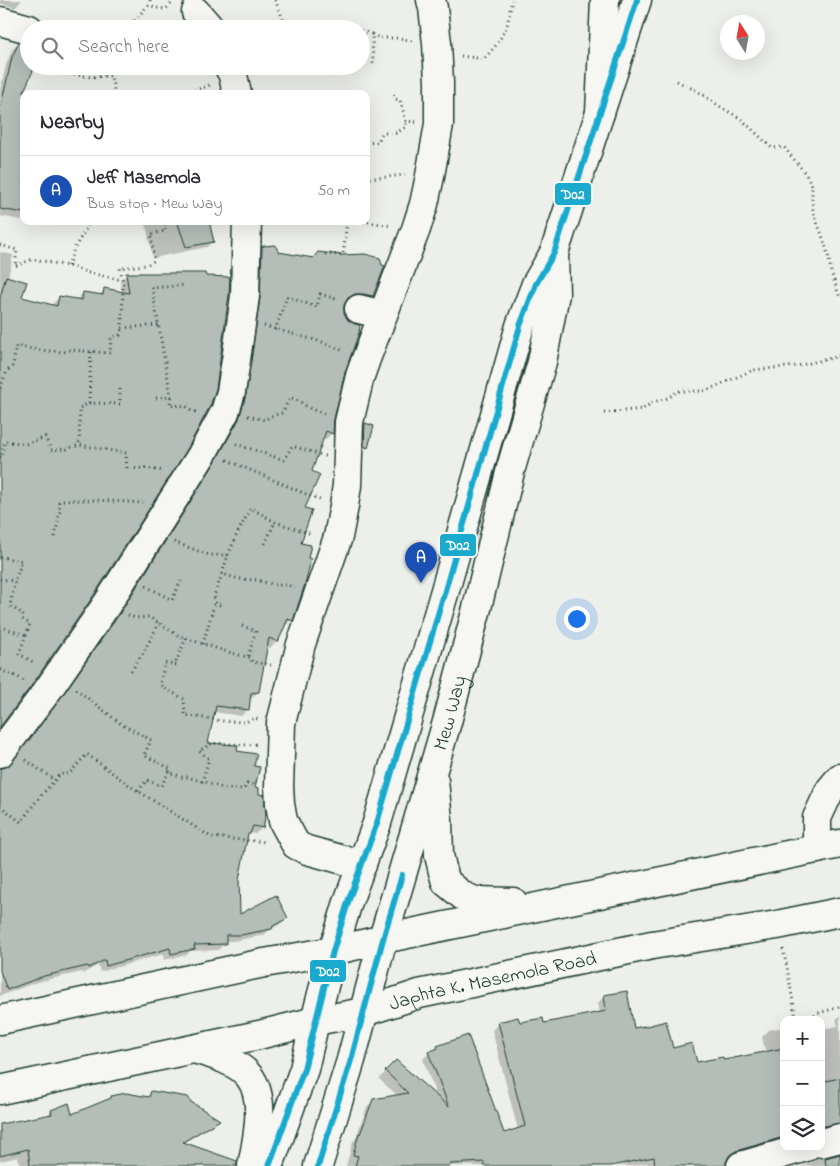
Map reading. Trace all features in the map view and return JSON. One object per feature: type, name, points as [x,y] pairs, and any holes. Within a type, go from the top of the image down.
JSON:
[{"type":"main road","points":[[362,865],[307,850],[296,845],[283,821],[280,804],[278,787],[280,731],[301,644],[338,537],[347,486],[349,422],[366,359],[371,312],[416,229],[430,176],[439,124],[437,43],[431,0]]},
{"type":"main road","points":[[600,113],[605,0]]},
{"type":"main road","name":"Mew Way","points":[[269,1166],[304,1070],[333,951],[349,899],[377,823],[520,326],[536,284],[554,253],[637,0]]},
{"type":"main road","points":[[233,75],[236,90]]},
{"type":"main road","points":[[2,750],[58,675],[127,574],[215,429],[232,384],[242,322],[245,296],[247,225]]},
{"type":"main road","name":"Mew Way","points":[[318,1166],[351,1060],[383,939],[455,694],[511,468],[542,362],[555,294],[554,253]]},
{"type":"main road","points":[[433,770],[439,855],[446,882],[463,896],[475,901],[556,904]]},
{"type":"main road","points":[[0,1020],[829,847],[817,818],[830,790],[840,778]]},
{"type":"main road","name":"Japhta K. Masemola Road","points":[[0,1090],[364,1012],[420,994],[652,945],[777,925],[840,912]]},
{"type":"main road","points":[[194,1049],[214,1054],[240,1068],[249,1076],[255,1086],[259,1114],[252,1166]]},
{"type":"main road","points":[[825,1142],[840,1138]]},
{"type":"main road","points":[[741,1166],[792,1151]]},
{"type":"path","points":[[150,0],[150,5]]},
{"type":"path","points":[[275,0],[283,20]]},
{"type":"path","points":[[150,5],[157,8],[194,14]]},
{"type":"path","points":[[135,20],[150,5]]},
{"type":"path","points":[[370,33],[372,34],[373,64]]},
{"type":"path","points":[[75,75],[90,77],[111,76],[114,90]]},
{"type":"path","points":[[677,81],[699,92],[740,118],[772,148],[784,147],[806,173],[812,185],[813,211],[828,254],[831,272],[840,298]]},
{"type":"path","points":[[370,143],[378,142],[382,133],[396,133],[406,127],[406,121]]},
{"type":"path","points":[[370,179],[402,174],[430,176]]},
{"type":"path","points":[[68,266],[74,249],[88,225]]},
{"type":"path","points":[[0,388],[7,371],[13,366],[16,346],[63,352],[70,350],[110,353],[111,338],[120,335],[122,328],[123,283],[120,268],[146,265],[154,261],[151,234],[166,231],[165,225]]},
{"type":"path","points":[[325,254],[343,255],[347,225]]},
{"type":"path","points":[[0,245],[17,250],[15,266],[32,259],[122,280]]},
{"type":"path","points":[[186,285],[152,288],[171,397],[170,405],[186,406],[233,443],[284,460],[292,446],[347,462]]},
{"type":"path","points":[[275,330],[287,297],[317,307],[320,294],[371,312]]},
{"type":"path","points":[[242,322],[322,342],[366,359]]},
{"type":"path","points":[[122,328],[158,325]]},
{"type":"path","points":[[89,403],[91,351]]},
{"type":"path","points":[[604,413],[644,409],[653,402],[668,398],[678,391],[705,391],[753,370],[797,366],[840,356]]},
{"type":"path","points":[[79,445],[80,408],[89,403],[120,404],[120,389]]},
{"type":"path","points":[[156,398],[171,397]]},
{"type":"path","points":[[215,429],[248,416],[265,420],[282,413],[290,398],[311,409],[349,422]]},
{"type":"path","points":[[215,429],[253,472],[318,499],[344,506]]},
{"type":"path","points":[[0,457],[5,441],[28,444],[44,437],[52,450],[67,449],[79,445],[126,452],[127,469],[144,468],[189,474]]},
{"type":"path","points":[[55,537],[60,511],[59,502],[62,500],[136,502],[168,507]]},
{"type":"path","points":[[203,644],[214,604],[218,604],[214,596],[228,555],[251,508],[274,522],[311,534],[338,537]]},
{"type":"path","points":[[265,544],[274,522]]},
{"type":"path","points":[[152,533],[209,555],[228,555]]},
{"type":"path","points":[[0,557],[22,561],[15,581],[10,606],[23,614],[22,619],[30,624],[19,654],[58,675],[121,724],[151,740],[144,755],[171,768],[161,786],[147,780],[138,791]]},
{"type":"path","points":[[127,574],[172,600],[181,581]]},
{"type":"path","points":[[222,574],[239,579],[288,585],[318,596]]},
{"type":"path","points":[[0,579],[15,581]]},
{"type":"path","points":[[141,618],[149,617],[179,636],[251,658],[252,662],[294,668]]},
{"type":"path","points":[[132,671],[158,623]]},
{"type":"path","points":[[242,626],[256,630],[248,657]]},
{"type":"path","points":[[0,627],[26,635]]},
{"type":"path","points":[[186,638],[176,665],[165,663],[160,683],[163,687],[184,699],[185,715],[222,721],[246,722],[254,718],[280,731]]},
{"type":"path","points":[[202,782],[209,759],[199,751],[212,743],[247,745],[280,731]]},
{"type":"path","points":[[2,750],[33,764],[54,780]]},
{"type":"path","points":[[0,806],[21,822],[54,780],[60,774],[69,774],[87,754],[138,791],[211,837],[296,845]]},
{"type":"path","points":[[169,772],[226,789],[244,789],[247,784],[278,787]]},
{"type":"path","points":[[782,948],[796,1020],[840,1007]]},
{"type":"building","points":[[20,42],[20,75],[31,75],[24,90],[20,90],[20,212],[0,209],[0,110],[12,57]]},
{"type":"building","points":[[178,225],[210,225],[214,242],[186,247]]},
{"type":"building","points":[[275,245],[279,252],[313,258],[318,252],[342,255],[365,254],[380,258],[382,265],[385,266],[373,296],[355,294],[348,298],[344,305],[344,313],[348,320],[360,325],[359,333],[345,372],[334,419],[333,434],[326,431],[312,471],[320,475],[305,508],[312,510],[301,543],[311,545],[308,558],[311,559],[293,621],[288,619],[278,642],[269,638],[259,692],[251,693],[249,710],[216,706],[208,743],[238,745],[237,751],[257,754],[254,766],[260,767],[255,787],[259,788],[259,794],[264,795],[266,813],[263,828],[253,826],[250,834],[248,834],[239,880],[240,914],[276,895],[288,918],[273,926],[272,929],[241,935],[226,935],[226,944],[194,945],[195,949],[171,954],[170,948],[106,966],[105,960],[89,968],[88,966],[44,976],[7,990],[0,971],[0,768],[6,767],[12,762],[57,703],[120,613],[214,464],[239,419],[246,394],[260,298],[262,247]]},
{"type":"building","points":[[126,273],[205,273],[206,276],[230,277],[216,389],[210,406],[188,448],[94,595],[32,685],[0,727],[0,298],[6,276],[27,282],[22,297],[57,306],[59,296],[82,300],[83,292],[103,295],[104,288],[129,293]]},
{"type":"building","points":[[365,423],[374,426],[368,448],[364,446]]},
{"type":"building","points":[[627,991],[634,1028],[666,1021],[673,1048],[692,1043],[697,1062],[723,1057],[724,1060],[780,1049],[780,1138],[736,1151],[729,1156],[726,1166],[655,1166],[654,1157],[611,1166],[484,1166],[484,1162],[450,1164],[450,1166],[355,1166],[358,1156],[353,1155],[359,1133],[373,1099],[408,1093],[385,1071],[396,1060],[449,1107],[428,1052],[438,1048],[437,1046],[468,1035],[504,1133],[525,1126],[498,1022],[518,1017],[520,1022],[543,1018],[544,1023],[606,1011],[604,995]]},
{"type":"building","points":[[840,1078],[840,1123],[825,1126],[825,1106],[825,1081]]},
{"type":"building","points":[[151,1091],[188,1097],[191,1102],[220,1120],[183,1142],[237,1161],[237,1166],[30,1166],[28,1149],[0,1156],[0,1124],[52,1114],[51,1110],[69,1103],[72,1114],[111,1098],[111,1096],[126,1093],[149,1097]]},
{"type":"building","points":[[840,1154],[840,1166],[826,1166],[825,1158]]},
{"type":"transit line","name":"D02","points":[[269,1166],[304,1069],[333,951],[349,899],[377,823],[520,326],[536,284],[554,253],[637,0]]},
{"type":"transit line","name":"D02","points":[[318,1166],[351,1060],[402,875]]},
{"type":"place","name":"Jeff Masemola","points":[[421,583]]}]
